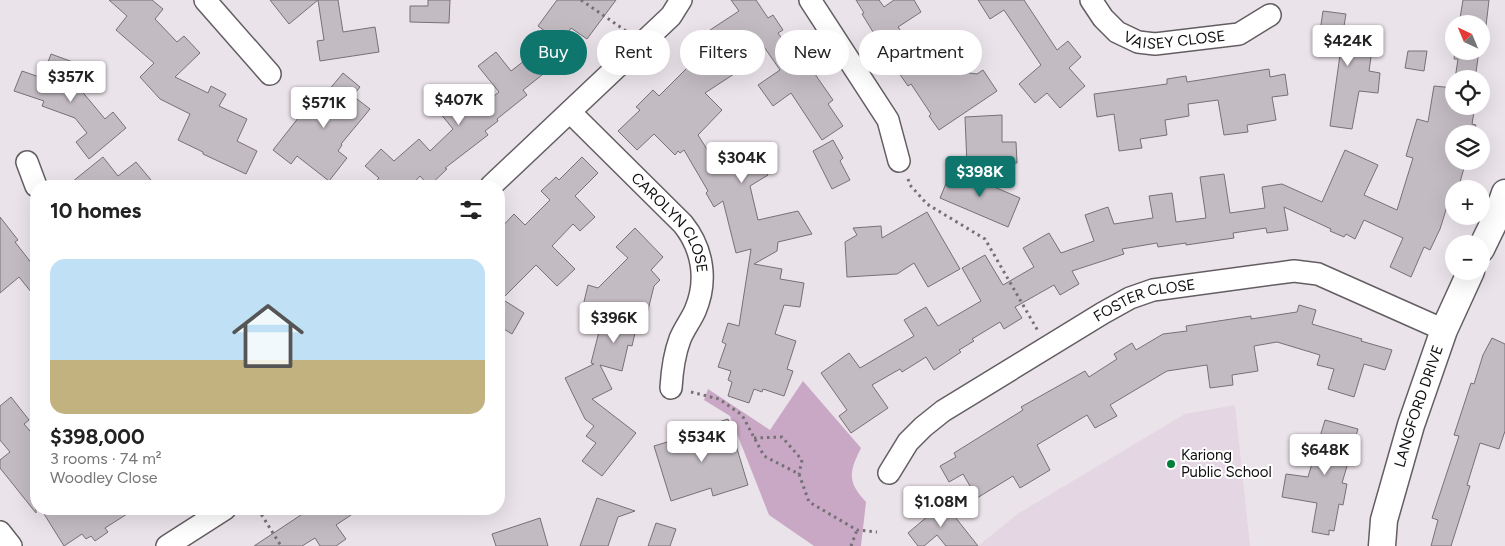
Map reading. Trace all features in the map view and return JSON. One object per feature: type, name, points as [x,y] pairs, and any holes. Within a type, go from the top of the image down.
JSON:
[{"type":"street","points":[[205,0],[270,74]]},
{"type":"street","points":[[657,30],[671,16],[681,0]]},
{"type":"street","points":[[810,0],[888,120],[900,161]]},
{"type":"street","name":"VAISEY CLOSE","points":[[1091,0],[1103,18],[1117,32],[1138,42],[1155,44],[1239,34],[1270,15]]},
{"type":"street","points":[[497,180],[609,75]]},
{"type":"street","name":"CAROLYN CLOSE","points":[[570,112],[682,224],[690,233],[695,244],[702,264],[703,284],[695,311],[681,336],[676,352],[671,388]]},
{"type":"street","points":[[27,162],[34,180]]},
{"type":"street","points":[[1488,235],[1505,193]]},
{"type":"street","name":"FOSTER CLOSE","points":[[889,473],[908,442],[943,411],[1130,298],[1153,290],[1294,272],[1318,274],[1444,330]]},
{"type":"street","name":"LANGFORD DRIVE","points":[[1382,546],[1384,520],[1411,425],[1444,330],[1467,280]]},
{"type":"street","points":[[167,546],[216,515]]},
{"type":"street","points":[[0,532],[11,546]]},
{"type":"path","points":[[581,0],[626,30]]},
{"type":"path","points":[[900,161],[910,185],[926,204],[985,239],[1047,347]]},
{"type":"path","points":[[671,388],[719,398],[742,415],[764,456],[800,474]]},
{"type":"path","points":[[754,438],[782,437],[802,460],[800,474],[809,502],[857,530],[877,532]]},
{"type":"path","points":[[262,515],[281,546]]},
{"type":"path","points":[[851,546],[857,530]]},
{"type":"shaded area","points":[[803,381],[861,448],[852,470],[852,477],[856,488],[866,502],[861,546],[814,546],[769,515],[730,416],[704,400],[708,389],[770,430]]},
{"type":"shaded area","name":"Kariong Public School","points":[[1235,405],[1250,546],[978,546],[1019,513],[1185,414]]},
{"type":"building","points":[[109,0],[152,0],[163,9],[155,19],[177,42],[184,36],[200,53],[175,77],[208,93],[211,86],[226,94],[219,106],[247,119],[237,141],[257,151],[246,174],[178,140],[190,114],[160,99],[140,77],[154,63],[116,30],[127,16]]},
{"type":"building","points":[[270,0],[318,0],[289,24]]},
{"type":"building","points":[[318,0],[338,0],[343,32],[375,27],[379,52],[320,61],[317,41],[324,40]]},
{"type":"building","points":[[428,0],[450,0],[449,23],[410,22],[410,6],[428,6]]},
{"type":"building","points":[[557,0],[616,0],[587,39],[587,30],[574,30],[571,28],[570,30],[543,30],[538,26]]},
{"type":"building","points":[[731,0],[756,0],[768,18],[773,15],[783,30],[775,30],[775,63],[765,48],[765,30],[710,30],[739,11]]},
{"type":"building","points":[[856,0],[879,0],[884,7],[894,0],[914,0],[921,12],[898,27],[900,30],[872,30],[862,14],[864,13]]},
{"type":"building","points":[[978,0],[1024,0],[1057,50],[1068,41],[1081,57],[1069,68],[1085,86],[1060,108],[1047,93],[1035,103],[1019,84],[1041,65],[1004,10],[990,19]]},
{"type":"building","points":[[1463,0],[1489,0],[1487,15],[1460,15]]},
{"type":"building","points":[[1323,11],[1346,14],[1343,32],[1374,36],[1369,71],[1380,73],[1378,93],[1359,91],[1352,129],[1330,126],[1340,55],[1317,52]]},
{"type":"building","points":[[1408,51],[1427,51],[1424,71],[1405,68]]},
{"type":"building","points":[[496,52],[511,71],[520,64],[520,75],[542,75],[523,90],[527,95],[485,131],[488,135],[445,168],[447,169],[435,180],[424,180],[420,176],[416,180],[377,180],[379,178],[365,166],[381,149],[394,161],[419,139],[430,151],[453,129],[436,108],[456,93],[471,114],[499,92],[478,66]]},
{"type":"building","points":[[51,54],[81,65],[75,83],[105,119],[113,112],[126,128],[89,159],[76,142],[87,133],[75,118],[42,106],[44,101],[14,91],[22,71],[42,78]]},
{"type":"building","points":[[1458,60],[1478,60],[1476,70],[1456,70]]},
{"type":"building","points":[[1269,69],[1270,77],[1285,74],[1288,95],[1272,97],[1276,120],[1247,125],[1248,132],[1224,135],[1218,100],[1188,104],[1189,116],[1165,120],[1167,135],[1140,139],[1142,148],[1119,151],[1114,114],[1097,117],[1094,94],[1167,84],[1167,79],[1186,76],[1187,82]]},
{"type":"building","points":[[983,70],[997,91],[939,130],[911,84],[908,86],[900,75],[982,75]]},
{"type":"building","points":[[343,73],[360,87],[353,96],[370,109],[341,144],[338,151],[347,158],[330,180],[297,156],[291,164],[273,150],[318,93],[323,97]]},
{"type":"building","points":[[775,73],[775,75],[816,75],[833,100],[828,104],[843,126],[822,140],[791,93],[773,106],[758,85]]},
{"type":"building","points":[[680,75],[732,75],[705,93],[722,110],[698,135],[722,173],[755,154],[768,175],[750,186],[758,220],[798,211],[812,234],[778,242],[777,251],[754,264],[782,269],[780,279],[804,283],[800,307],[784,305],[775,334],[796,341],[787,369],[793,371],[784,396],[763,389],[762,392],[754,389],[749,403],[728,396],[732,382],[728,380],[731,371],[718,367],[726,344],[722,342],[728,323],[739,326],[751,249],[736,253],[723,201],[714,207],[706,193],[708,191],[684,150],[680,153],[678,151],[675,155],[654,134],[637,150],[618,131],[640,110],[636,107],[653,90],[659,96]]},
{"type":"building","points":[[1434,86],[1445,87],[1445,115],[1474,115],[1472,124],[1476,125],[1445,125],[1445,170],[1463,170],[1461,180],[1445,180],[1445,213],[1440,229],[1430,250],[1424,247],[1411,277],[1390,267],[1403,238],[1364,220],[1355,239],[1346,234],[1344,237],[1284,207],[1288,230],[1267,233],[1266,228],[1233,233],[1234,238],[1186,245],[1186,243],[1158,247],[1157,243],[1122,249],[1124,254],[1072,271],[1079,284],[1060,295],[1054,285],[1015,307],[1022,318],[1004,329],[1000,322],[972,339],[974,341],[959,350],[961,352],[934,370],[926,357],[902,372],[900,369],[872,385],[888,408],[851,433],[839,416],[847,410],[821,373],[849,353],[860,368],[914,336],[904,320],[926,307],[938,326],[981,301],[962,268],[985,255],[1003,285],[1034,267],[1023,248],[1049,233],[1061,253],[1094,241],[1085,215],[1108,207],[1114,224],[1153,218],[1149,196],[1172,193],[1176,222],[1206,218],[1200,177],[1224,174],[1230,213],[1265,208],[1262,187],[1282,184],[1322,202],[1345,150],[1378,165],[1364,195],[1397,210],[1413,158],[1406,156],[1417,119],[1428,122]]},
{"type":"building","points":[[1002,115],[1002,142],[1016,142],[1017,163],[967,165],[965,117]]},
{"type":"building","points":[[833,140],[843,158],[840,161],[850,180],[832,189],[813,151]]},
{"type":"building","points":[[103,157],[118,176],[136,162],[151,180],[74,180]]},
{"type":"building","points":[[582,157],[598,173],[575,196],[595,217],[580,231],[573,224],[552,246],[575,269],[557,286],[536,265],[505,296],[505,224],[514,214],[525,225],[550,200],[541,191],[556,177],[559,180]]},
{"type":"building","points":[[952,169],[1020,198],[1008,227],[940,198]]},
{"type":"building","points":[[927,212],[960,269],[928,287],[914,263],[897,274],[847,277],[845,242],[857,235],[853,228],[881,226],[882,238]]},
{"type":"building","points":[[0,217],[18,240],[15,242],[30,261],[30,291],[19,277],[0,293]]},
{"type":"building","points":[[635,228],[663,257],[651,270],[660,280],[654,286],[645,322],[638,320],[632,346],[628,345],[622,371],[600,365],[612,389],[592,399],[636,433],[602,476],[582,461],[596,443],[586,436],[594,426],[585,419],[565,378],[594,364],[591,363],[603,316],[582,310],[588,285],[598,288],[628,258],[616,247]]},
{"type":"building","points":[[505,301],[524,313],[512,334],[505,330]]},
{"type":"building","points":[[1299,305],[1316,310],[1312,324],[1392,350],[1385,370],[1364,364],[1354,397],[1328,389],[1334,369],[1317,365],[1320,355],[1277,342],[1254,346],[1258,371],[1232,375],[1233,385],[1210,388],[1207,365],[1167,371],[1110,405],[1117,416],[1095,428],[1087,415],[1037,445],[1050,470],[1020,488],[1013,476],[977,498],[963,474],[949,482],[940,466],[956,457],[954,453],[1023,410],[1021,407],[1085,371],[1089,377],[1117,359],[1114,354],[1132,343],[1136,350],[1163,334],[1187,331],[1186,326],[1251,316],[1251,319],[1297,312]]},
{"type":"building","points":[[1492,338],[1505,344],[1505,431],[1499,449],[1480,443],[1467,485],[1470,486],[1451,546],[1431,546],[1438,520],[1432,518],[1459,436],[1454,435],[1471,383],[1474,384],[1483,355]]},
{"type":"building","points":[[11,397],[29,420],[24,424],[30,431],[30,506],[0,468],[0,460],[10,452],[0,440],[0,406]]},
{"type":"building","points":[[728,419],[748,485],[713,496],[711,488],[671,501],[654,446],[707,430],[706,426]]},
{"type":"building","points":[[1325,420],[1358,429],[1342,483],[1347,484],[1343,505],[1339,504],[1334,531],[1329,530],[1329,535],[1312,532],[1317,503],[1282,497],[1286,474],[1308,477]]},
{"type":"building","points":[[597,498],[635,511],[618,517],[608,546],[580,546]]},
{"type":"building","points":[[940,498],[978,546],[946,546],[937,535],[924,546],[918,546],[908,533],[928,516],[924,511]]},
{"type":"building","points":[[45,515],[126,515],[105,528],[108,532],[95,541],[91,536],[86,539],[82,534],[64,546]]},
{"type":"building","points":[[301,515],[351,515],[336,525],[346,539],[336,546],[320,546],[315,538],[302,546],[254,546]]},
{"type":"building","points":[[540,518],[548,546],[496,546],[492,534]]},
{"type":"building","points":[[656,523],[676,529],[670,546],[648,546]]},
{"type":"place","name":"Kariong Public School","points":[[1171,464]]}]
